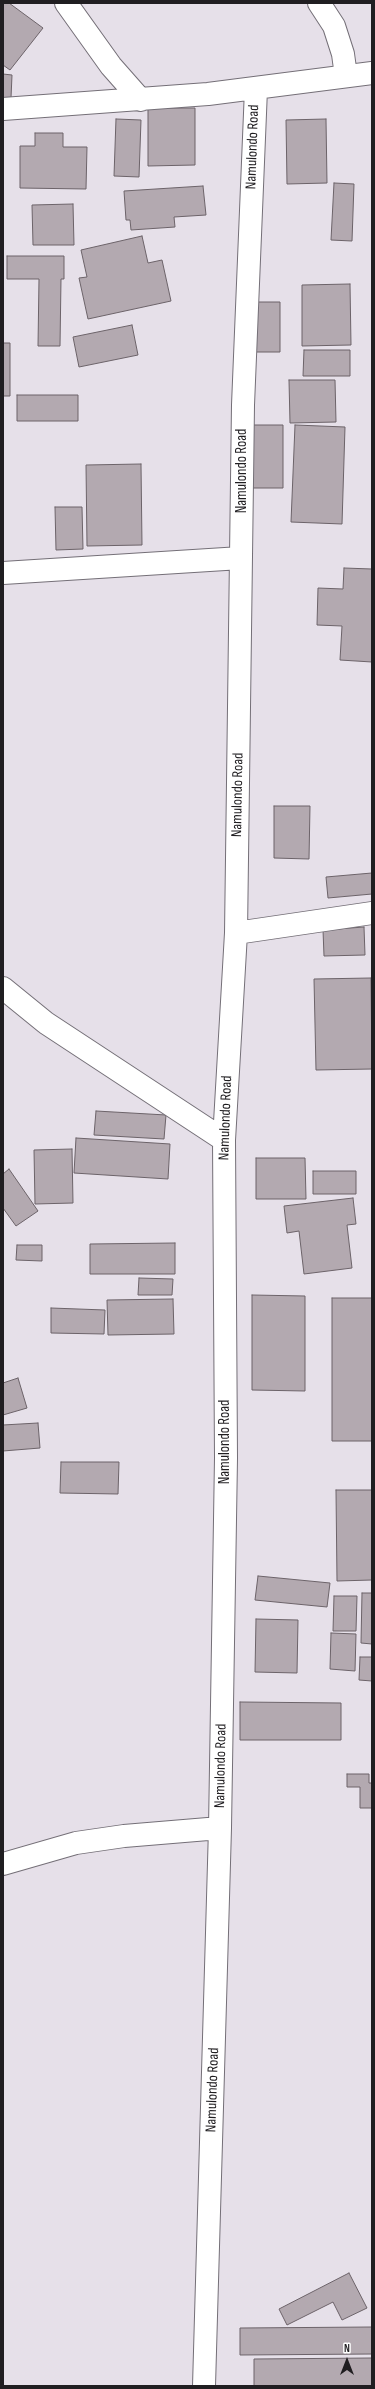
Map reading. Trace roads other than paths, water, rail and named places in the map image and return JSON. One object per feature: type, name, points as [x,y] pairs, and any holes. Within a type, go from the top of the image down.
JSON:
[{"type":"street","points":[[66,3],[111,66],[141,100]]},
{"type":"street","points":[[319,3],[334,26],[343,54],[346,76]]},
{"type":"street","points":[[256,89],[372,73]]},
{"type":"street","name":"Namulondo Road","points":[[3,108],[141,100],[256,89],[243,405],[236,933],[224,1140],[226,1458],[220,1828],[204,2386]]},
{"type":"street","points":[[3,573],[241,558]]},
{"type":"street","points":[[236,933],[372,913]]},
{"type":"street","points":[[3,988],[46,1023],[224,1140]]},
{"type":"street","points":[[3,1864],[76,1843],[124,1836],[220,1828]]}]
